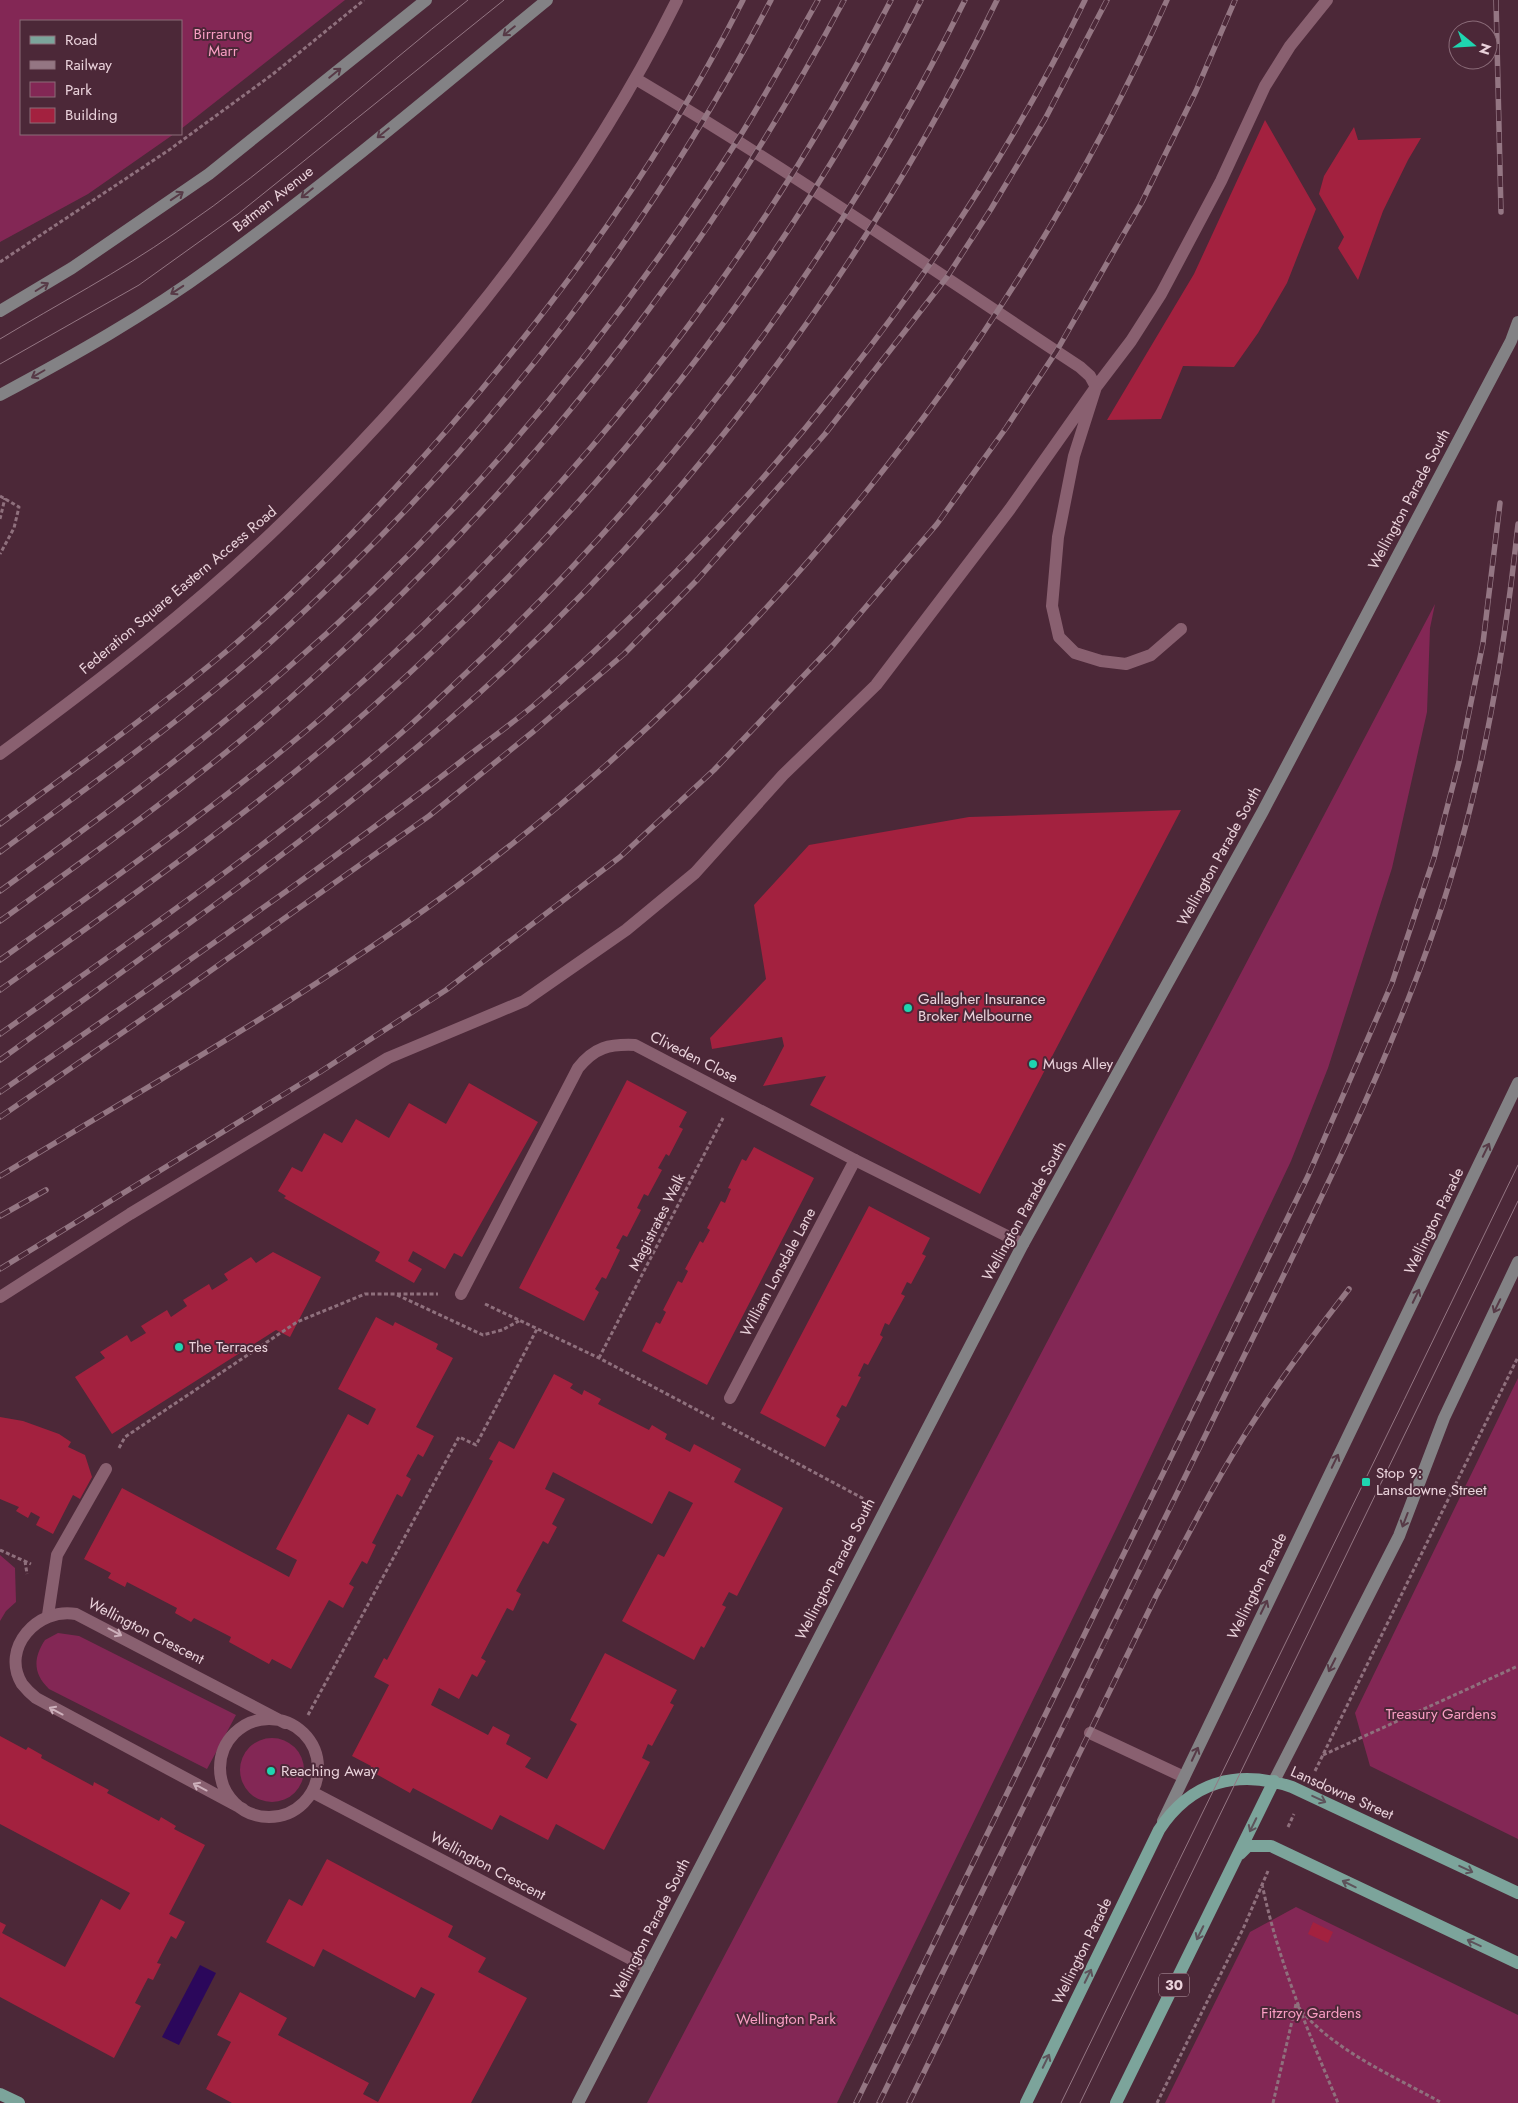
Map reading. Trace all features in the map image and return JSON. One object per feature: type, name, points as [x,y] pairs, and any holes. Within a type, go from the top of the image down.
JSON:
[{"type":"main road","name":"Lansdowne Street","points":[[1159,1830],[1181,1804],[1207,1787],[1230,1780],[1245,1778],[1274,1781],[1305,1792],[1518,1893]]},
{"type":"main road","name":"30","points":[[1116,2103],[1274,1781]]},
{"type":"main road","name":"Wellington Parade","points":[[1026,2103],[1159,1830]]},
{"type":"main road","points":[[1236,1859],[1248,1846],[1266,1845],[1278,1848],[1518,1963]]},
{"type":"main road","points":[[0,2094],[19,2103]]},
{"type":"street","points":[[0,311],[72,268],[209,174],[426,0]]},
{"type":"street","name":"Batman Avenue","points":[[0,395],[124,325],[212,267],[346,163],[547,0]]},
{"type":"street","name":"Federation Square Eastern Access Road","points":[[0,754],[108,673],[224,576],[285,520],[376,428],[454,337],[562,196],[636,79],[678,0]]},
{"type":"street","points":[[0,1297],[130,1214],[388,1058],[524,1001],[641,918],[695,873],[783,775],[876,685],[1005,516],[1096,387],[1131,341],[1161,294],[1221,181],[1265,86],[1290,46],[1327,0]]},
{"type":"street","points":[[636,79],[684,107],[935,270],[1080,367],[1090,376],[1096,387],[1074,456],[1058,537],[1052,606],[1059,636],[1075,653],[1101,662],[1126,664],[1151,655],[1181,629]]},
{"type":"street","name":"Wellington Parade South","points":[[578,2103],[1023,1244],[1263,811],[1515,337],[1518,322]]},
{"type":"street","name":"Cliveden Close","points":[[460,1294],[578,1068],[589,1056],[604,1047],[620,1044],[635,1045],[855,1160],[1023,1244]]},
{"type":"street","name":"Wellington Parade","points":[[1159,1830],[1518,1083]]},
{"type":"street","name":"William Lonsdale Lane","points":[[730,1398],[855,1160]]},
{"type":"street","name":"30","points":[[1274,1781],[1399,1536],[1448,1410],[1518,1262]]},
{"type":"street","points":[[106,1469],[57,1555],[48,1615],[32,1626],[21,1642],[18,1652],[18,1672],[22,1684],[43,1704],[243,1809],[265,1817],[281,1816],[296,1809],[312,1792],[318,1768],[315,1752],[306,1737],[290,1724],[269,1720],[253,1722],[238,1731],[224,1751],[221,1767],[223,1784],[231,1798],[243,1809]]},
{"type":"street","name":"Wellington Crescent","points":[[48,1615],[67,1612],[86,1617],[290,1724]]},
{"type":"street","points":[[1090,1733],[1184,1777]]},
{"type":"street","name":"Wellington Crescent","points":[[312,1792],[648,1968]]},
{"type":"path","points":[[0,262],[169,150],[273,74],[364,0]]},
{"type":"path","points":[[0,496],[20,506],[14,528],[0,554]]},
{"type":"path","points":[[0,519],[4,498]]},
{"type":"path","name":"Magistrates Walk","points":[[599,1358],[734,1096]]},
{"type":"path","points":[[106,1469],[125,1437],[297,1322],[366,1294],[460,1294],[599,1358],[884,1510]]},
{"type":"path","points":[[290,1724],[310,1714],[459,1437],[476,1445],[537,1329]]},
{"type":"path","points":[[1157,2103],[1322,1756],[1518,1357]]},
{"type":"path","points":[[1322,1756],[1518,1666]]},
{"type":"path","points":[[1262,1884],[1272,1925],[1296,2004],[1338,2103]]},
{"type":"path","points":[[1273,2103],[1296,2004]]},
{"type":"path","points":[[1296,2004],[1307,2018],[1329,2037],[1442,2103]]},
{"type":"green space","name":"Birrarung Marr","points":[[0,0],[345,0],[182,128],[182,20],[20,20],[20,135],[173,135],[88,194],[0,242]]},
{"type":"green space","name":"Wellington Park","points":[[1435,604],[1430,628],[1427,712],[1392,868],[1328,1068],[1291,1161],[1118,1525],[837,2103],[647,2103]]},
{"type":"green space","name":"Treasury Gardens","points":[[1518,1378],[1518,1839],[1370,1766],[1355,1713]]},
{"type":"green space","points":[[0,1555],[15,1568],[16,1602],[6,1611],[0,1621]]},
{"type":"green space","points":[[58,1633],[79,1636],[236,1715],[207,1769],[49,1689],[40,1678],[36,1666],[37,1659],[45,1640]]},
{"type":"green space","points":[[272,1738],[284,1740],[295,1747],[302,1758],[304,1770],[302,1782],[295,1793],[284,1800],[272,1802],[260,1800],[249,1793],[242,1782],[240,1770],[242,1758],[249,1747],[260,1740]]},
{"type":"green space","name":"Fitzroy Gardens","points":[[1296,1907],[1518,2015],[1518,2103],[1165,2103],[1250,1932]]},
{"type":"shaded area","points":[[200,1965],[216,1973],[179,2045],[162,2037]]},
{"type":"building","points":[[1265,120],[1316,209],[1287,283],[1258,333],[1234,367],[1183,366],[1161,419],[1107,420],[1194,274]]},
{"type":"building","points":[[1354,127],[1358,140],[1421,138],[1383,211],[1358,280],[1338,248],[1344,237],[1319,194],[1324,176]]},
{"type":"building","name":"Gallagher Insurance Broker Melbourne","points":[[1181,810],[980,1194],[810,1105],[826,1076],[763,1086],[784,1046],[782,1037],[712,1049],[710,1038],[766,979],[754,905],[809,845],[969,817]]},
{"type":"building","points":[[627,1080],[687,1112],[679,1127],[683,1129],[669,1156],[666,1154],[658,1168],[662,1170],[648,1196],[644,1194],[637,1208],[641,1210],[627,1237],[623,1235],[616,1248],[620,1250],[606,1279],[602,1277],[595,1289],[599,1292],[584,1321],[519,1288]]},
{"type":"building","points":[[469,1083],[538,1122],[462,1257],[454,1253],[445,1269],[413,1251],[408,1261],[422,1269],[414,1283],[375,1261],[380,1252],[284,1198],[286,1196],[278,1191],[292,1167],[302,1172],[324,1133],[342,1143],[356,1119],[389,1138],[409,1103],[446,1124]]},
{"type":"building","points":[[754,1147],[814,1178],[707,1385],[642,1351],[656,1322],[660,1324],[666,1312],[663,1310],[678,1281],[682,1283],[688,1271],[685,1269],[700,1241],[703,1243],[710,1230],[707,1228],[721,1201],[725,1203],[731,1189],[728,1188],[742,1159],[746,1161]]},
{"type":"building","points":[[869,1206],[930,1238],[922,1254],[926,1256],[911,1284],[907,1282],[901,1294],[905,1296],[889,1325],[885,1323],[880,1335],[883,1337],[868,1365],[864,1363],[858,1376],[861,1377],[846,1407],[842,1405],[836,1416],[840,1419],[825,1447],[760,1413]]},
{"type":"building","name":"The Terraces","points":[[273,1252],[321,1277],[290,1337],[276,1330],[112,1434],[75,1377],[105,1358],[100,1352],[127,1335],[131,1342],[146,1333],[141,1326],[167,1310],[171,1317],[187,1306],[183,1300],[209,1284],[212,1290],[228,1280],[224,1274],[251,1257],[256,1263]]},
{"type":"building","points":[[376,1317],[393,1326],[395,1322],[438,1344],[436,1349],[453,1358],[416,1427],[434,1436],[423,1457],[418,1454],[406,1476],[411,1479],[402,1497],[397,1494],[372,1543],[376,1545],[367,1564],[362,1561],[349,1584],[354,1587],[343,1608],[329,1600],[291,1669],[272,1659],[269,1664],[229,1642],[231,1637],[194,1618],[191,1622],[175,1613],[177,1608],[127,1582],[125,1587],[108,1578],[111,1573],[84,1559],[122,1488],[289,1577],[297,1560],[276,1549],[348,1414],[368,1425],[376,1409],[338,1389]]},
{"type":"building","points":[[554,1374],[573,1384],[570,1388],[582,1395],[584,1390],[601,1399],[598,1404],[649,1430],[652,1425],[667,1434],[665,1439],[690,1452],[694,1444],[741,1469],[734,1482],[783,1508],[737,1596],[729,1592],[722,1605],[726,1607],[704,1648],[701,1646],[694,1660],[622,1621],[658,1554],[664,1557],[693,1503],[669,1491],[652,1524],[553,1472],[545,1489],[565,1499],[552,1524],[557,1527],[548,1544],[543,1541],[516,1591],[521,1594],[513,1611],[507,1608],[481,1658],[486,1661],[477,1677],[472,1674],[459,1699],[439,1688],[431,1705],[488,1735],[493,1726],[510,1735],[506,1744],[531,1758],[525,1767],[547,1779],[577,1724],[570,1720],[605,1653],[677,1690],[670,1703],[674,1705],[652,1746],[648,1744],[642,1758],[650,1762],[604,1850],[556,1824],[548,1840],[500,1815],[492,1830],[413,1788],[410,1793],[369,1770],[371,1766],[352,1756],[389,1685],[374,1677],[384,1658],[387,1660],[493,1461],[489,1459],[499,1441],[514,1449]]},
{"type":"building","points":[[0,1417],[23,1421],[59,1434],[71,1442],[68,1447],[85,1455],[92,1477],[80,1499],[73,1495],[53,1534],[36,1525],[40,1517],[31,1512],[28,1518],[16,1511],[19,1507],[0,1499]]},
{"type":"building","points":[[0,1736],[26,1750],[28,1747],[42,1755],[41,1758],[93,1786],[94,1782],[109,1790],[107,1793],[159,1821],[161,1817],[176,1826],[174,1829],[205,1845],[169,1914],[185,1922],[176,1939],[171,1936],[157,1963],[161,1964],[153,1980],[148,1978],[135,2003],[141,2006],[114,2058],[0,1997],[0,1922],[6,1925],[2,1933],[65,1967],[101,1899],[120,1910],[130,1893],[0,1824]]},
{"type":"building","points":[[327,1859],[453,1926],[448,1937],[486,1958],[478,1972],[527,1998],[471,2103],[232,2103],[206,2089],[231,2042],[217,2035],[240,1992],[287,2018],[278,2035],[369,2083],[363,2094],[378,2102],[435,1994],[421,1987],[415,1998],[323,1949],[314,1967],[266,1942],[289,1899],[302,1906]]},
{"type":"building","points":[[1313,1922],[1333,1932],[1328,1943],[1308,1934]]},
{"type":"tram line","points":[[0,339],[132,261],[213,206],[287,149],[468,0]]},
{"type":"tram line","points":[[0,364],[139,285],[238,214],[504,0]]},
{"type":"tram line","points":[[1061,2103],[1518,1165]]},
{"type":"tram line","points":[[1080,2103],[1518,1201]]},
{"type":"railway","points":[[0,824],[144,717],[257,625],[314,572],[421,459],[530,329],[570,278],[608,224],[645,170],[679,115],[743,0]]},
{"type":"railway","points":[[0,852],[139,750],[240,669],[347,571],[418,497],[486,421],[550,343],[611,261],[668,177],[721,90],[771,0]]},
{"type":"railway","points":[[0,891],[179,758],[248,702],[347,615],[410,554],[470,491],[528,425],[583,357],[687,217],[746,126],[818,0]]},
{"type":"railway","points":[[0,921],[163,801],[258,726],[347,647],[431,565],[510,480],[586,391],[657,299],[724,203],[786,103],[844,0]]},
{"type":"railway","points":[[0,960],[162,843],[281,752],[405,642],[488,561],[566,476],[640,388],[710,296],[775,201],[836,102],[891,0]]},
{"type":"railway","points":[[0,990],[236,818],[328,745],[455,631],[534,550],[609,467],[681,380],[748,289],[810,196],[868,99],[921,0]]},
{"type":"railway","points":[[0,1034],[199,892],[345,780],[426,711],[555,585],[624,510],[690,431],[752,350],[811,267],[866,180],[917,91],[965,0]]},
{"type":"railway","points":[[0,1060],[225,897],[390,770],[528,648],[609,566],[685,481],[757,391],[824,298],[887,201],[945,102],[997,0]]},
{"type":"railway","points":[[0,1092],[295,885],[515,721],[615,632],[695,552],[771,468],[844,380],[913,288],[976,194],[1034,98],[1085,0]]},
{"type":"railway","points":[[0,1117],[148,1015],[429,816],[534,731],[624,654],[698,579],[825,434],[947,277],[991,209],[1045,119],[1107,0]]},
{"type":"railway","points":[[0,1176],[281,1006],[391,933],[445,895],[559,806],[667,709],[769,605],[864,494],[952,378],[1032,257],[1104,130],[1167,0]]},
{"type":"railway","points":[[0,1269],[320,1072],[446,990],[620,857],[714,770],[834,644],[937,524],[1006,428],[1056,352],[1142,202],[1196,91],[1235,0]]},
{"type":"railway","points":[[1496,0],[1501,212]]},
{"type":"railway","points":[[856,2103],[1308,1176],[1392,983],[1434,858],[1459,762],[1483,643],[1500,503]]},
{"type":"railway","points":[[879,2103],[1296,1250],[1380,1068],[1429,944],[1446,893],[1475,789],[1505,631],[1518,524]]},
{"type":"railway","points":[[0,1216],[46,1190]]},
{"type":"railway","points":[[909,2103],[1156,1596],[1204,1504],[1268,1400],[1349,1289]]},
{"type":"place","name":"Gallagher Insurance Broker Melbourne","points":[[908,1008]]},
{"type":"place","name":"Mugs Alley","points":[[1033,1064]]},
{"type":"place","name":"The Terraces","points":[[179,1347]]},
{"type":"place","name":"Stop 9: Lansdowne Street","points":[[1366,1482]]},
{"type":"place","name":"Reaching Away","points":[[271,1771]]}]
